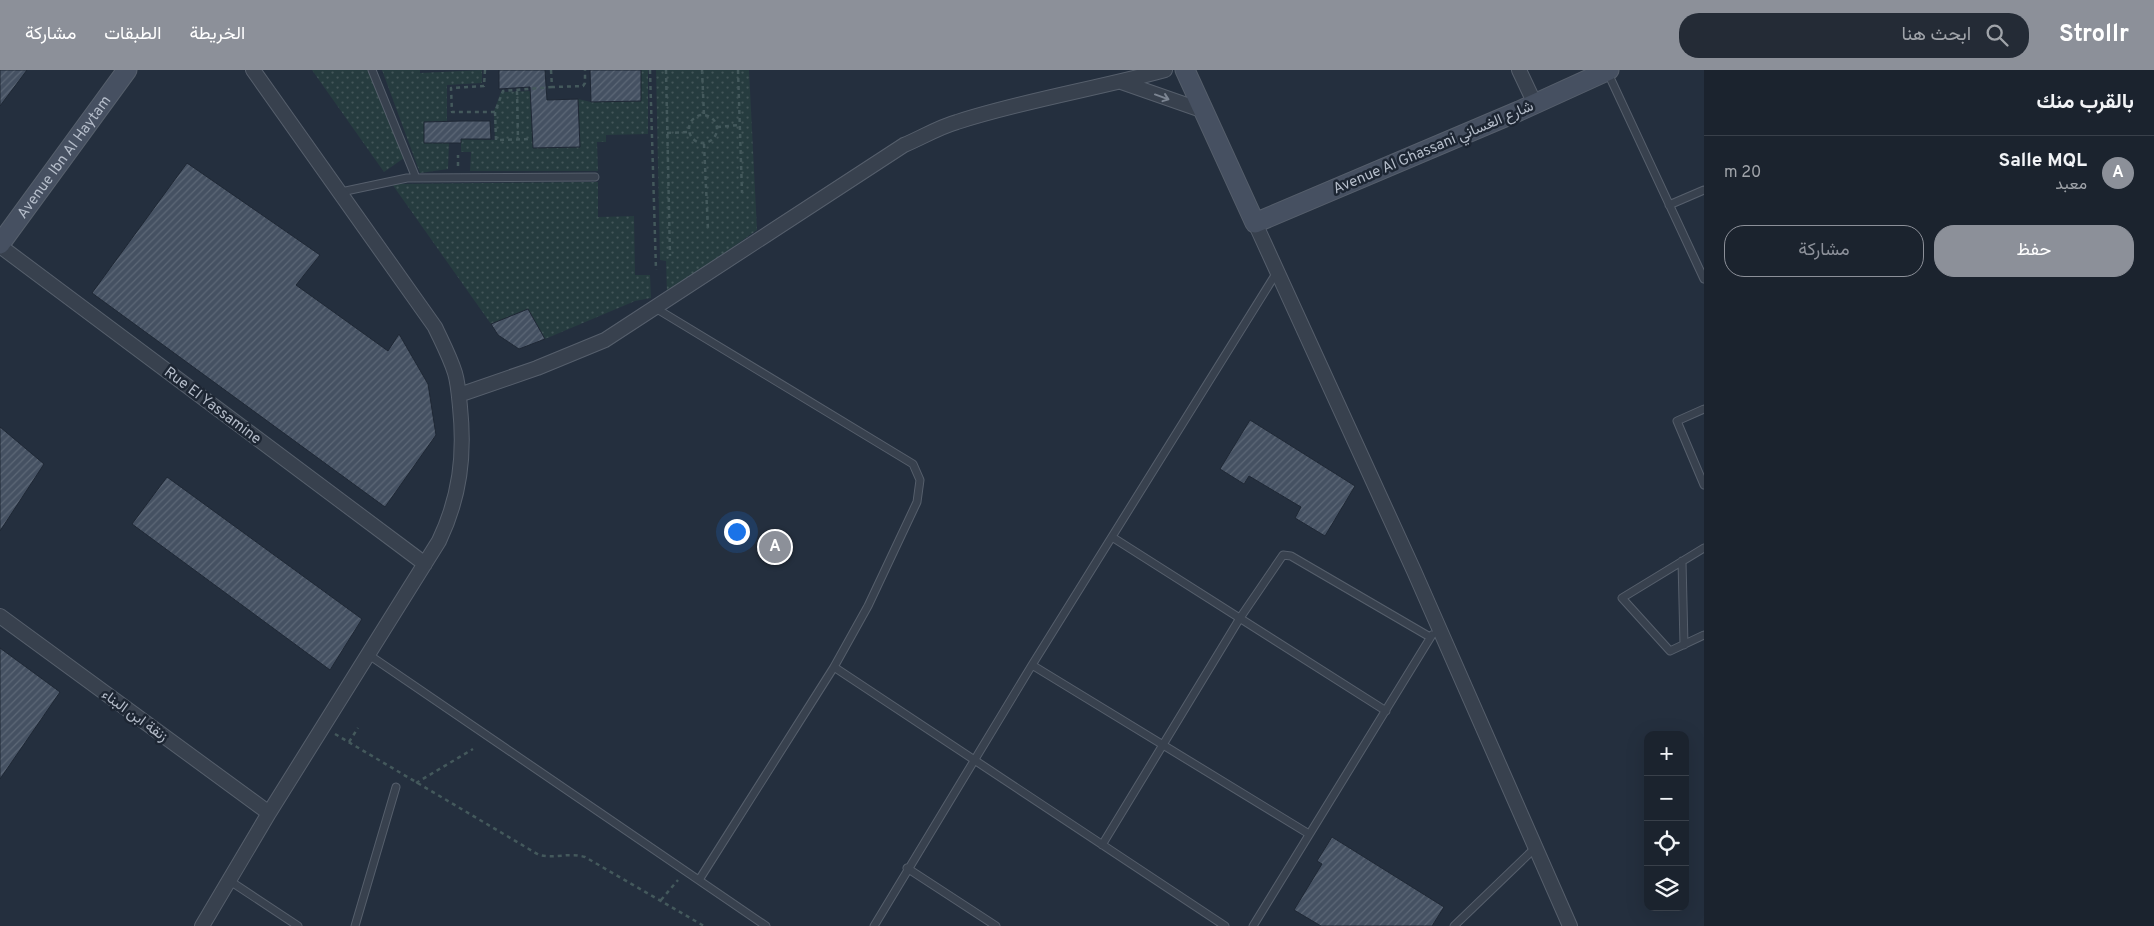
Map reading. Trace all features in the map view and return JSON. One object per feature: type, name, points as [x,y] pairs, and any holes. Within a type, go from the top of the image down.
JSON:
[{"type":"street","name":"Avenue Ibn Al Haytam","points":[[0,245],[127,70]]},
{"type":"street","points":[[202,926],[269,813],[425,564],[451,516],[459,488],[463,450],[456,374],[435,327],[253,70]]},
{"type":"street","points":[[459,395],[537,368],[605,340],[657,308],[904,145],[954,122],[1165,70]]},
{"type":"street","points":[[1185,70],[1277,272],[1435,633],[1536,847],[1570,926]]},
{"type":"street","points":[[1518,70],[1535,104]]},
{"type":"street","name":"Avenue Al Ghassani شارع الغساني","points":[[1255,223],[1535,104],[1607,70]]},
{"type":"street","points":[[1121,82],[1204,111]]},
{"type":"street","name":"Rue El Yassamine","points":[[0,245],[425,564]]},
{"type":"street","name":"زنقة ابن البناء","points":[[0,616],[269,813]]},
{"type":"lane","points":[[372,70],[416,178]]},
{"type":"lane","points":[[1607,70],[1704,279]]},
{"type":"lane","points":[[341,192],[401,179],[416,178],[595,177]]},
{"type":"lane","points":[[1669,205],[1704,190]]},
{"type":"lane","points":[[874,926],[973,760],[1277,272]]},
{"type":"lane","points":[[657,308],[913,464],[918,470],[920,480],[917,502],[868,606],[834,667],[699,880]]},
{"type":"lane","points":[[1704,409],[1678,421],[1704,485]]},
{"type":"lane","points":[[1112,537],[1386,711]]},
{"type":"lane","points":[[1704,548],[1622,598],[1670,651],[1704,635]]},
{"type":"lane","points":[[1102,845],[1240,618],[1281,557],[1288,554],[1435,633],[1253,926]]},
{"type":"lane","points":[[1682,561],[1684,645]]},
{"type":"lane","points":[[369,655],[766,926]]},
{"type":"lane","points":[[1032,665],[1309,834]]},
{"type":"lane","points":[[834,667],[1225,926]]},
{"type":"lane","points":[[355,926],[396,787]]},
{"type":"lane","points":[[1454,926],[1536,847]]},
{"type":"lane","points":[[907,868],[996,926]]},
{"type":"lane","points":[[230,881],[298,926]]},
{"type":"path","points":[[485,70],[484,86],[451,88],[450,109],[454,113],[495,112]]},
{"type":"path","points":[[551,70],[552,87]]},
{"type":"path","points":[[529,139],[496,140],[495,112],[502,92],[583,86],[585,83],[585,70]]},
{"type":"path","points":[[650,70],[656,270]]},
{"type":"path","points":[[666,70],[670,256]]},
{"type":"path","points":[[702,70],[704,115]]},
{"type":"path","points":[[738,70],[742,193]]},
{"type":"path","points":[[517,91],[518,140]]},
{"type":"path","points":[[704,115],[712,118],[717,127],[713,140],[704,144],[695,142],[689,132],[692,121],[704,115]]},
{"type":"path","points":[[717,127],[740,126]]},
{"type":"path","points":[[667,133],[689,132]]},
{"type":"path","points":[[704,144],[708,230]]},
{"type":"path","points":[[324,727],[539,855],[554,857],[572,854],[585,857],[704,926]]},
{"type":"path","points":[[349,742],[358,728]]},
{"type":"path","points":[[416,783],[473,749]]},
{"type":"path","points":[[662,900],[686,871]]},
{"type":"green space","points":[[312,70],[369,70],[404,158],[384,172]]},
{"type":"green space","points":[[382,70],[420,70],[420,73],[482,70],[482,83],[447,85],[447,121],[424,122],[424,143],[449,143],[448,169],[420,173]]},
{"type":"green space","points":[[641,70],[648,70],[648,134],[606,135],[606,142],[597,142],[598,171],[470,171],[471,152],[461,152],[461,139],[495,140],[494,111],[501,92],[532,91],[533,148],[580,147],[578,99],[591,102],[641,101]]},
{"type":"green space","points":[[656,70],[749,70],[757,230],[667,294],[666,261],[660,260]]},
{"type":"green space","points":[[598,182],[598,217],[634,216],[635,275],[650,275],[651,298],[635,301],[545,339],[528,309],[491,324],[392,184]]},
{"type":"building","points":[[0,70],[27,70],[0,106]]},
{"type":"building","points":[[499,70],[545,70],[547,100],[578,99],[580,147],[533,148],[530,87],[499,89]]},
{"type":"building","points":[[590,70],[641,70],[641,101],[591,102]]},
{"type":"building","points":[[490,121],[491,139],[461,139],[461,143],[424,143],[424,122]]},
{"type":"building","points":[[187,163],[320,255],[296,285],[388,351],[399,334],[428,384],[436,435],[385,507],[92,293]]},
{"type":"building","points":[[528,309],[545,339],[519,349],[498,335],[491,324]]},
{"type":"building","points":[[1250,420],[1355,486],[1325,536],[1295,518],[1301,507],[1249,476],[1244,484],[1220,469]]},
{"type":"building","points":[[0,427],[44,464],[0,531]]},
{"type":"building","points":[[167,477],[362,619],[330,670],[132,524]]},
{"type":"building","points":[[0,648],[60,692],[0,779]]},
{"type":"building","points":[[1332,837],[1444,907],[1432,926],[1321,926],[1294,910],[1322,864],[1317,861]]},
{"type":"place","name":"Salle MQL","points":[[775,547]]}]
